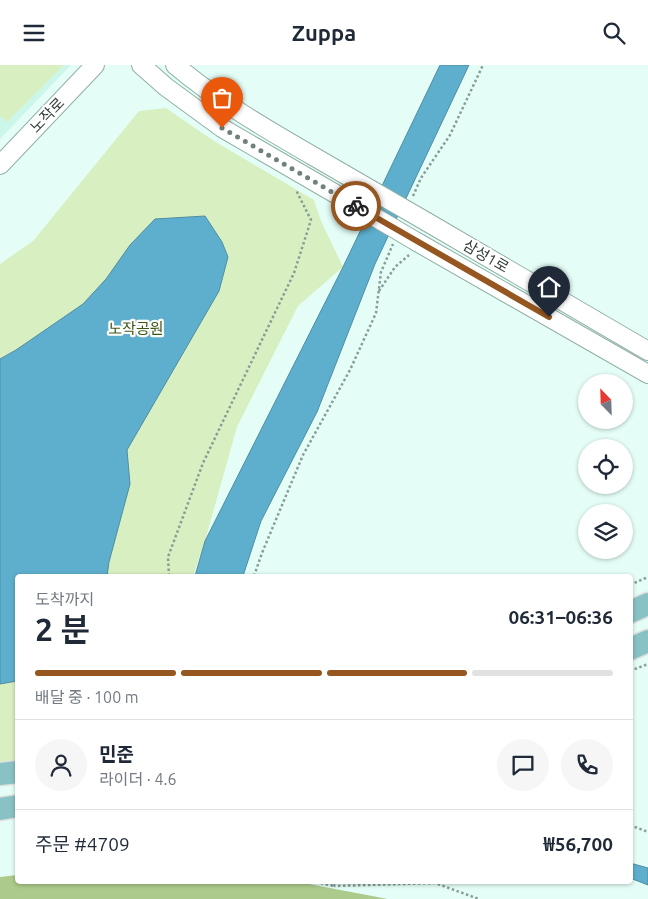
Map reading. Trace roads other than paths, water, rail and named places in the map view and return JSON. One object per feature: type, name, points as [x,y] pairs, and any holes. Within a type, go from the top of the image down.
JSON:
[{"type":"main road","points":[[633,611],[648,604]]},
{"type":"main road","points":[[633,648],[648,641]]},
{"type":"main road","points":[[0,775],[15,772]]},
{"type":"main road","points":[[0,809],[15,806]]},
{"type":"street","name":"노작로","points":[[0,165],[95,65]]},
{"type":"street","name":"삼성1로","points":[[141,65],[166,87],[222,128],[334,193],[415,247],[648,374]]},
{"type":"street","name":"삼성1로","points":[[175,65],[191,79],[253,121],[648,351]]},
{"type":"water","points":[[440,65],[469,65],[375,264],[317,412],[261,521],[244,574],[196,574],[205,541],[343,267]]},
{"type":"water","points":[[205,216],[222,242],[228,257],[219,291],[127,450],[130,484],[107,574],[15,574],[15,681],[0,684],[0,359],[83,304],[106,279],[130,245],[155,219]]},
{"type":"water","points":[[633,864],[648,868],[648,885],[633,879]]},
{"type":"park label","name":"노작공원","points":[[136,328]]}]
